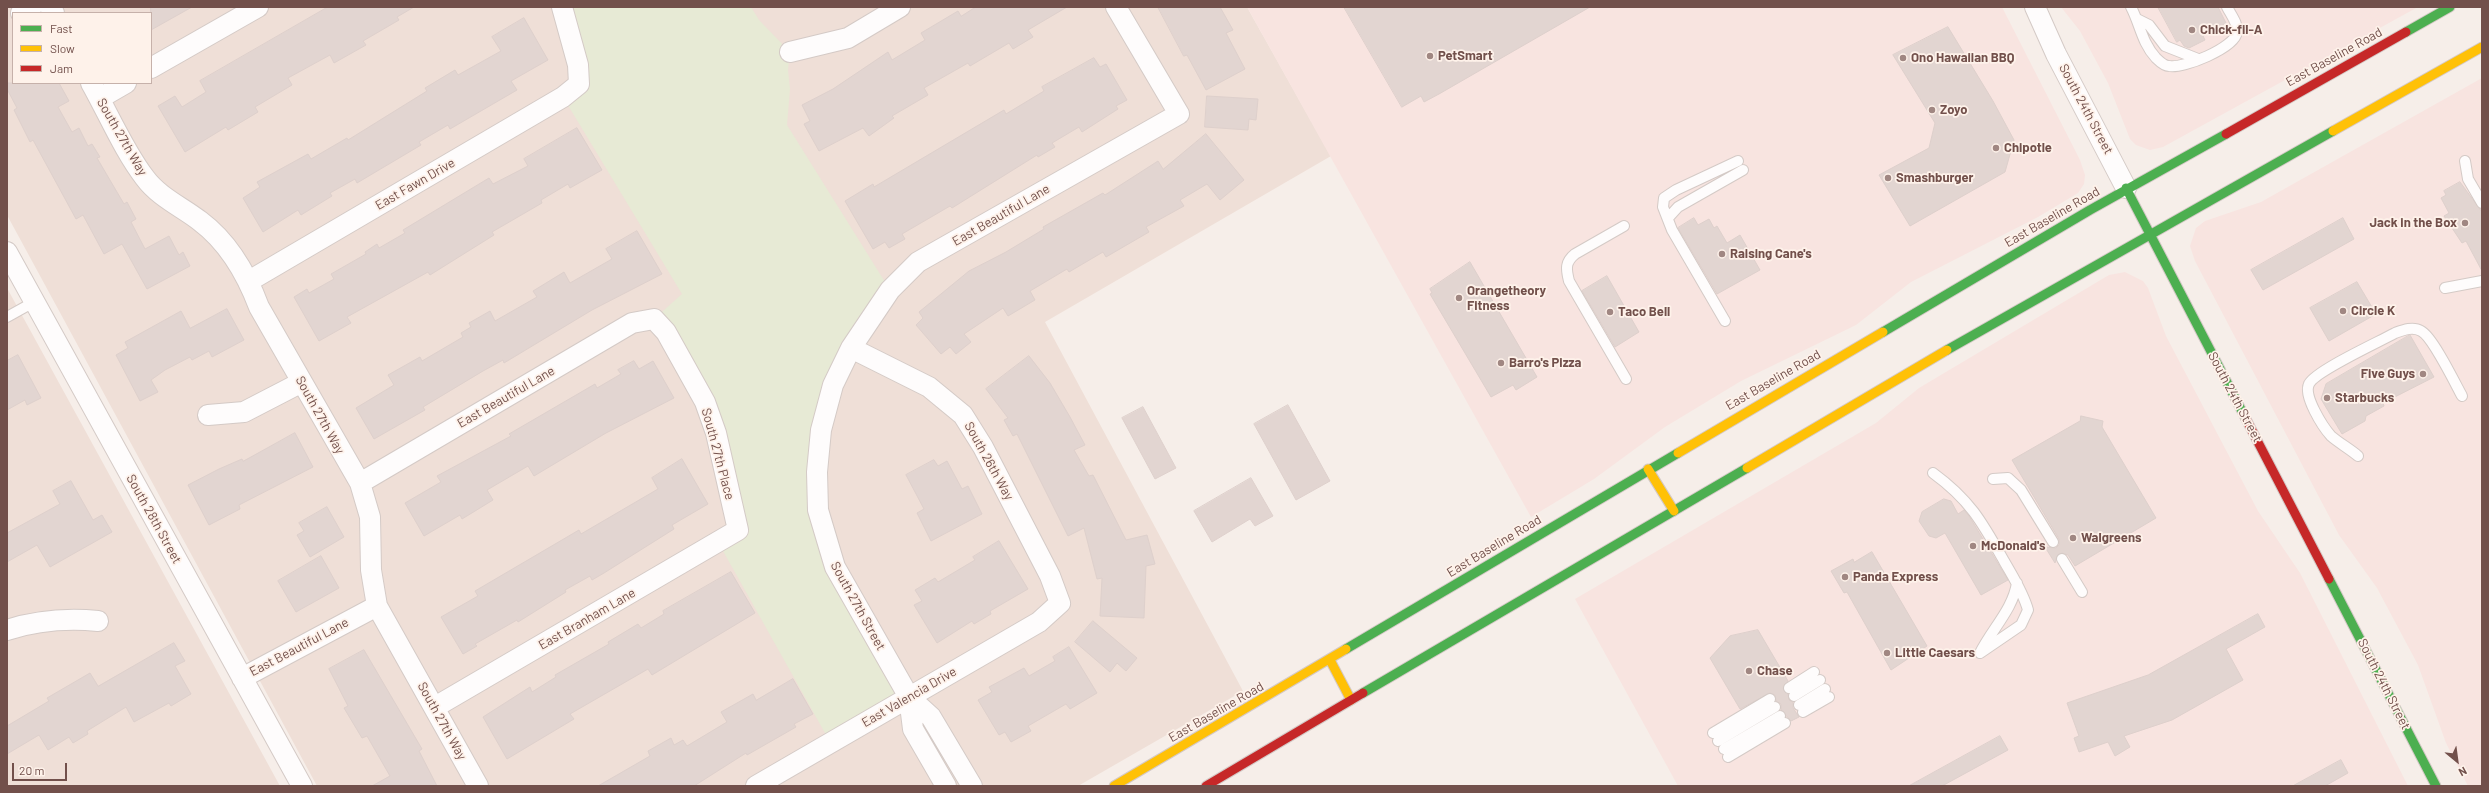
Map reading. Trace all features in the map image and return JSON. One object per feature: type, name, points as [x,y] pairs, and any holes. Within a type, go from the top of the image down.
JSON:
[{"type":"main road","name":"East Baseline Road","points":[[1114,786],[1330,660],[1648,468],[2126,188],[2450,7]]},
{"type":"main road","points":[[1206,786],[1975,334],[2482,47]]},
{"type":"main road","name":"South 24th Street","points":[[2126,188],[2436,786]]},
{"type":"main road","points":[[1648,468],[1674,511]]},
{"type":"main road","points":[[1330,660],[1351,700]]},
{"type":"street","points":[[23,12],[32,7]]},
{"type":"street","points":[[152,67],[258,7]]},
{"type":"street","name":"East Fawn Drive","points":[[250,281],[563,97],[578,84],[578,65],[562,7]]},
{"type":"street","points":[[790,52],[848,38],[900,7]]},
{"type":"street","name":"East Beautiful Lane","points":[[851,348],[890,290],[918,262],[1180,114],[1116,7]]},
{"type":"street","name":"South 24th Street","points":[[2035,7],[2056,54],[2126,188]]},
{"type":"street","points":[[95,90],[122,84]]},
{"type":"street","name":"South 27th Way","points":[[95,90],[145,179],[169,201],[200,220],[220,238],[250,281],[259,307],[360,483],[370,517],[371,570],[377,606],[436,707],[478,786]]},
{"type":"street","name":"South 28th Street","points":[[7,252],[302,786]]},
{"type":"street","name":"East Beautiful Lane","points":[[360,483],[632,323],[654,319]]},
{"type":"street","name":"South 27th Place","points":[[654,319],[666,332],[705,402],[716,433],[738,530]]},
{"type":"street","name":"South 26th Way","points":[[851,348],[929,387],[963,415],[983,447],[1050,576],[1060,603]]},
{"type":"street","name":"South 27th Street","points":[[851,348],[833,385],[821,430],[817,472],[818,510],[835,567],[909,697],[931,717],[972,786]]},
{"type":"street","points":[[208,415],[244,412],[302,382]]},
{"type":"street","name":"East Branham Lane","points":[[436,707],[738,530]]},
{"type":"street","name":"East Valencia Drive","points":[[756,786],[1039,622],[1060,603]]},
{"type":"street","name":"East Beautiful Lane","points":[[242,678],[377,606]]},
{"type":"street","points":[[7,630],[34,622],[70,619],[98,621]]},
{"type":"street","name":"South 27th Street","points":[[909,697],[913,729],[946,786]]},
{"type":"lane","points":[[2131,7],[2137,19],[2140,34],[2157,59],[2169,66],[2183,66],[2215,53],[2230,43],[2237,33],[2235,22],[2227,7]]},
{"type":"lane","points":[[2137,19],[2149,26],[2165,46],[2198,59]]},
{"type":"lane","points":[[2465,160],[2468,179],[2482,203]]},
{"type":"lane","points":[[1725,321],[1681,247],[1663,207],[1664,198],[1676,190],[1738,161]]},
{"type":"lane","points":[[1668,218],[1678,207],[1743,170]]},
{"type":"lane","points":[[1624,226],[1575,254],[1569,259],[1566,267],[1569,281],[1626,379]]},
{"type":"lane","points":[[2445,288],[2482,281]]},
{"type":"lane","points":[[7,317],[34,302]]},
{"type":"lane","points":[[2358,456],[2331,435],[2311,404],[2307,394],[2309,384],[2321,373],[2395,333],[2408,328],[2420,330],[2426,333],[2462,396]]},
{"type":"lane","points":[[1933,473],[1958,492],[1977,514],[2017,583],[2028,610],[2027,616],[2021,625],[1980,653],[1989,633],[2009,607],[2015,596],[2017,583]]},
{"type":"lane","points":[[1993,479],[2008,478],[2021,490],[2053,542]]},
{"type":"lane","points":[[2062,559],[2082,592]]},
{"type":"lane","points":[[1822,685],[1796,700],[1822,685]]},
{"type":"lane","points":[[1778,711],[1721,745],[1778,711]]},
{"type":"shaded area","points":[[7,7],[1247,7],[1331,156],[1045,322],[1243,691],[1078,786],[317,786],[7,215]]},
{"type":"shaded area","points":[[1247,7],[2002,7],[2080,160],[2085,175],[2084,184],[2078,193],[2038,217],[1911,282],[1856,325],[1741,381],[1665,427],[1594,479],[1531,517]]},
{"type":"shaded area","points":[[2061,7],[2418,7],[2163,147],[2150,150],[2136,145],[2130,139],[2108,83],[2080,31]]},
{"type":"shaded area","points":[[2482,78],[2482,786],[2468,786],[2446,743],[2418,665],[2377,588],[2339,535],[2195,261],[2190,246],[2196,228],[2205,221],[2261,202]]},
{"type":"shaded area","points":[[2125,272],[2143,281],[2148,288],[2166,336],[2258,511],[2300,573],[2408,786],[1678,786],[1575,599],[1876,423],[1919,388],[2109,275]]},
{"type":"shaded area","points":[[7,288],[280,786],[7,786]]},
{"type":"green space","points":[[562,7],[751,7],[759,20],[790,52],[788,70],[790,89],[787,125],[890,290],[821,430],[825,538],[909,697],[830,742],[718,542],[738,530],[716,433],[654,319],[682,294],[563,97],[579,84]]},
{"type":"building","points":[[151,7],[192,7],[152,29]]},
{"type":"building","points":[[328,7],[414,7],[397,17],[399,20],[363,41],[366,45],[334,63],[330,55],[288,78],[292,85],[255,107],[258,112],[228,130],[226,127],[185,152],[158,106],[175,96],[182,107],[206,92],[200,81]]},
{"type":"building","points":[[976,7],[1067,7],[1028,30],[1033,37],[1013,49],[1009,43],[970,66],[968,63],[924,88],[928,95],[892,116],[894,118],[869,136],[863,128],[819,151],[804,124],[810,121],[802,105],[833,89],[888,52],[892,60],[925,40],[921,33],[958,11],[961,16]]},
{"type":"building","points":[[1158,7],[1220,7],[1233,30],[1226,33],[1245,69],[1206,90],[1187,55],[1184,56]]},
{"type":"building","name":"PetSmart","points":[[1344,7],[1590,7],[1424,102],[1421,96],[1402,107]]},
{"type":"building","name":"Chick-fil-A","points":[[2158,7],[2218,7],[2226,23],[2203,36],[2205,40],[2189,48],[2184,46],[2180,40],[2177,42]]},
{"type":"building","points":[[524,18],[548,60],[511,81],[517,90],[450,129],[448,125],[419,142],[421,145],[357,183],[355,179],[330,193],[332,196],[301,215],[298,210],[263,232],[243,198],[260,187],[257,182],[308,154],[311,159],[347,138],[348,140],[427,91],[425,88],[455,70],[458,75],[501,51],[492,37]]},
{"type":"building","points":[[1948,27],[1993,101],[2014,140],[2005,172],[1910,226],[1879,175],[1929,148],[1935,123],[1893,55]]},
{"type":"building","points":[[1094,58],[1100,67],[1106,64],[1127,100],[1116,106],[1118,109],[1082,132],[1079,127],[1052,143],[1055,147],[1038,157],[1037,155],[952,208],[950,206],[902,234],[905,239],[889,248],[885,242],[873,249],[845,201],[873,184],[874,187],[1004,110],[1006,114],[1044,91],[1042,87]]},
{"type":"building","points":[[7,83],[60,84],[69,101],[58,107],[72,132],[79,128],[88,146],[92,144],[100,157],[97,158],[124,204],[127,202],[136,219],[131,222],[145,249],[169,236],[179,255],[183,252],[190,266],[147,289],[122,244],[104,254],[83,215],[76,219],[33,140],[30,142],[14,110],[17,108],[7,89]]},
{"type":"building","points":[[1207,96],[1258,99],[1256,120],[1249,119],[1248,130],[1205,127]]},
{"type":"building","points":[[577,128],[602,170],[570,188],[568,184],[541,200],[542,203],[492,232],[494,235],[430,275],[428,272],[347,317],[351,323],[319,341],[294,297],[307,289],[309,293],[334,279],[331,274],[366,254],[365,252],[377,244],[379,248],[405,233],[403,230],[489,178],[493,184],[528,166],[524,159]]},
{"type":"building","points":[[1206,134],[1244,180],[1220,200],[1207,184],[1180,200],[1184,206],[1146,227],[1149,232],[1106,257],[1103,252],[1069,272],[1067,269],[1030,291],[1035,300],[1008,316],[1003,308],[964,334],[971,342],[956,354],[950,347],[941,354],[916,325],[923,318],[919,312],[969,271],[1006,252],[1044,229],[1043,227],[1103,193],[1105,195],[1158,161],[1163,169]]},
{"type":"building","name":"Jack in the Box","points":[[2460,182],[2482,212],[2482,271],[2466,241],[2462,243],[2444,216],[2449,213],[2441,198],[2446,195],[2444,191]]},
{"type":"building","name":"Raising Cane's","points":[[1694,218],[1698,225],[1709,219],[1714,228],[1717,226],[1727,243],[1740,235],[1760,270],[1717,294],[1678,228]]},
{"type":"building","points":[[2343,218],[2354,239],[2263,290],[2251,270]]},
{"type":"building","points":[[637,231],[662,274],[592,310],[504,363],[503,360],[483,371],[423,407],[425,410],[374,439],[356,408],[394,385],[388,375],[420,357],[422,361],[463,337],[461,333],[471,327],[469,323],[490,311],[495,321],[537,297],[533,291],[564,272],[570,283],[612,259],[606,249]]},
{"type":"building","points":[[1470,262],[1537,377],[1516,390],[1513,385],[1491,397],[1430,294],[1432,293],[1430,289]]},
{"type":"building","name":"Taco Bell","points":[[1607,276],[1639,332],[1615,347],[1582,291]]},
{"type":"building","name":"Circle K","points":[[2357,282],[2376,314],[2329,341],[2310,308]]},
{"type":"building","points":[[227,309],[244,340],[212,357],[209,351],[192,360],[190,357],[165,370],[151,380],[158,392],[140,401],[116,355],[128,348],[125,342],[181,311],[190,328]]},
{"type":"building","points":[[2410,335],[2434,377],[2383,403],[2384,406],[2366,416],[2365,421],[2342,434],[2321,399],[2326,384]]},
{"type":"building","points":[[18,355],[41,398],[27,405],[25,400],[7,410],[7,361]]},
{"type":"building","points":[[1029,356],[1050,383],[1085,445],[1074,450],[1089,476],[1093,475],[1126,540],[1147,535],[1155,564],[1146,566],[1144,618],[1100,616],[1102,578],[1097,579],[1084,528],[1068,536],[1017,434],[1013,436],[1004,420],[1008,418],[986,389]]},
{"type":"building","points":[[634,361],[639,369],[653,361],[674,398],[606,433],[534,476],[528,466],[487,490],[493,500],[462,519],[460,515],[424,536],[405,503],[441,482],[437,476],[511,436],[509,434],[595,384],[597,388],[621,374],[618,370]]},
{"type":"building","points":[[1288,405],[1330,481],[1296,500],[1254,424]]},
{"type":"building","points":[[1143,407],[1176,468],[1155,479],[1122,418]]},
{"type":"building","name":"Walgreens","points":[[2081,416],[2103,421],[2102,427],[2156,518],[2075,566],[2068,555],[2062,553],[2057,556],[2055,563],[2045,547],[2056,548],[2059,545],[2059,539],[2012,460],[2080,421]]},
{"type":"building","points":[[295,433],[313,467],[239,505],[240,509],[209,525],[188,485],[219,469],[242,459],[243,461]]},
{"type":"building","points":[[682,459],[708,504],[672,525],[674,529],[604,573],[592,580],[590,576],[565,590],[566,592],[518,622],[517,620],[475,644],[477,646],[463,654],[441,617],[478,596],[475,591],[579,530],[581,534],[658,489],[652,478]]},
{"type":"building","points":[[934,460],[938,466],[947,461],[962,489],[968,486],[982,514],[931,541],[917,513],[924,509],[906,475]]},
{"type":"building","points":[[1251,478],[1273,516],[1255,526],[1250,519],[1212,542],[1194,511]]},
{"type":"building","points":[[71,481],[93,520],[102,515],[112,532],[50,567],[37,545],[7,562],[7,533],[60,504],[53,491]]},
{"type":"building","name":"McDonald's","points":[[1944,499],[1951,501],[1958,514],[1964,510],[1969,516],[2008,580],[1981,595],[1945,533],[1936,538],[1929,536],[1919,521],[1922,512]]},
{"type":"building","points":[[327,507],[344,537],[310,557],[297,535],[304,531],[299,523]]},
{"type":"building","points":[[999,541],[1028,589],[990,611],[991,614],[974,624],[972,621],[937,643],[914,605],[922,601],[915,590],[935,578],[938,582],[975,560],[973,557]]},
{"type":"building","points":[[1872,552],[1927,646],[1891,670],[1847,592],[1844,593],[1831,571],[1853,559],[1854,562]]},
{"type":"building","points":[[321,556],[339,588],[296,612],[278,581]]},
{"type":"building","points":[[731,572],[755,613],[652,675],[648,669],[570,714],[574,719],[507,759],[483,717],[530,687],[532,692],[556,677],[555,675],[609,644],[608,642],[638,624],[641,628],[664,614],[663,611]]},
{"type":"building","points":[[2258,614],[2265,627],[2226,649],[2243,680],[2172,720],[2124,736],[2130,747],[2115,756],[2108,742],[2079,752],[2074,738],[2079,736],[2067,703],[2148,675]]},
{"type":"building","points":[[1093,621],[1137,658],[1126,671],[1117,663],[1110,672],[1075,642]]},
{"type":"building","name":"Chase","points":[[1758,630],[1788,681],[1783,689],[1788,694],[1789,700],[1793,702],[1793,708],[1799,717],[1791,721],[1781,710],[1781,704],[1776,701],[1775,695],[1770,693],[1740,709],[1710,658],[1730,636]]},
{"type":"building","points":[[174,643],[185,661],[175,666],[191,694],[171,706],[169,703],[134,722],[126,707],[87,731],[88,734],[73,743],[69,737],[48,750],[39,735],[7,754],[7,726],[49,701],[47,698],[90,673],[98,686]]},
{"type":"building","points":[[1069,647],[1097,693],[1070,709],[1066,704],[1028,726],[1031,731],[1011,742],[1005,732],[999,735],[978,700],[992,692],[989,687],[1024,668],[1029,676],[1055,661],[1053,657]]},
{"type":"building","points":[[364,650],[422,749],[419,751],[437,786],[372,786],[390,776],[367,736],[362,738],[344,708],[348,706],[329,669]]},
{"type":"building","points":[[793,679],[813,714],[794,724],[796,727],[747,755],[746,753],[694,786],[598,786],[650,756],[648,751],[671,738],[674,745],[683,740],[687,746],[727,722],[721,712],[753,694],[756,700]]},
{"type":"building","points":[[2000,736],[2008,750],[1942,786],[1909,786]]},
{"type":"building","points":[[2341,760],[2348,773],[2325,786],[2293,786]]},
{"type":"traffic: fast","points":[[2406,32],[2450,7]]},
{"type":"traffic: fast","points":[[1947,350],[2333,131]]},
{"type":"traffic: fast","points":[[1883,332],[2090,210],[2226,134]]},
{"type":"traffic: fast","points":[[2126,188],[2246,419]]},
{"type":"traffic: fast","points":[[1346,649],[1678,453]]},
{"type":"traffic: fast","points":[[1363,693],[1747,468]]},
{"type":"traffic: fast","points":[[2329,579],[2436,786]]},
{"type":"traffic: slow","points":[[2333,131],[2482,47]]},
{"type":"traffic: slow","points":[[1678,453],[1883,332]]},
{"type":"traffic: slow","points":[[1747,468],[1947,350]]},
{"type":"traffic: slow","points":[[1648,469],[1674,511]]},
{"type":"traffic: slow","points":[[1114,786],[1346,649]]},
{"type":"traffic: slow","points":[[1330,660],[1351,700]]},
{"type":"traffic: jam","points":[[2226,134],[2406,32]]},
{"type":"traffic: jam","points":[[2246,419],[2329,579]]},
{"type":"traffic: jam","points":[[1206,786],[1363,693]]},
{"type":"place","name":"Chick-fil-A","points":[[2192,30]]},
{"type":"place","name":"PetSmart","points":[[1430,56]]},
{"type":"place","name":"Ono Hawaiian BBQ","points":[[1903,58]]},
{"type":"place","name":"Zoyo","points":[[1932,110]]},
{"type":"place","name":"Chipotle","points":[[1996,148]]},
{"type":"place","name":"Smashburger","points":[[1888,178]]},
{"type":"place","name":"Jack in the Box","points":[[2465,223]]},
{"type":"place","name":"Raising Cane's","points":[[1722,254]]},
{"type":"place","name":"Orangetheory Fitness","points":[[1459,298]]},
{"type":"place","name":"Circle K","points":[[2343,311]]},
{"type":"place","name":"Taco Bell","points":[[1610,312]]},
{"type":"place","name":"Barro's Pizza","points":[[1501,363]]},
{"type":"place","name":"Five Guys","points":[[2423,374]]},
{"type":"place","name":"Starbucks","points":[[2327,398]]},
{"type":"place","name":"Walgreens","points":[[2073,538]]},
{"type":"place","name":"McDonald's","points":[[1973,546]]},
{"type":"place","name":"Panda Express","points":[[1845,577]]},
{"type":"place","name":"Little Caesars","points":[[1887,653]]},
{"type":"place","name":"Chase","points":[[1749,671]]}]
